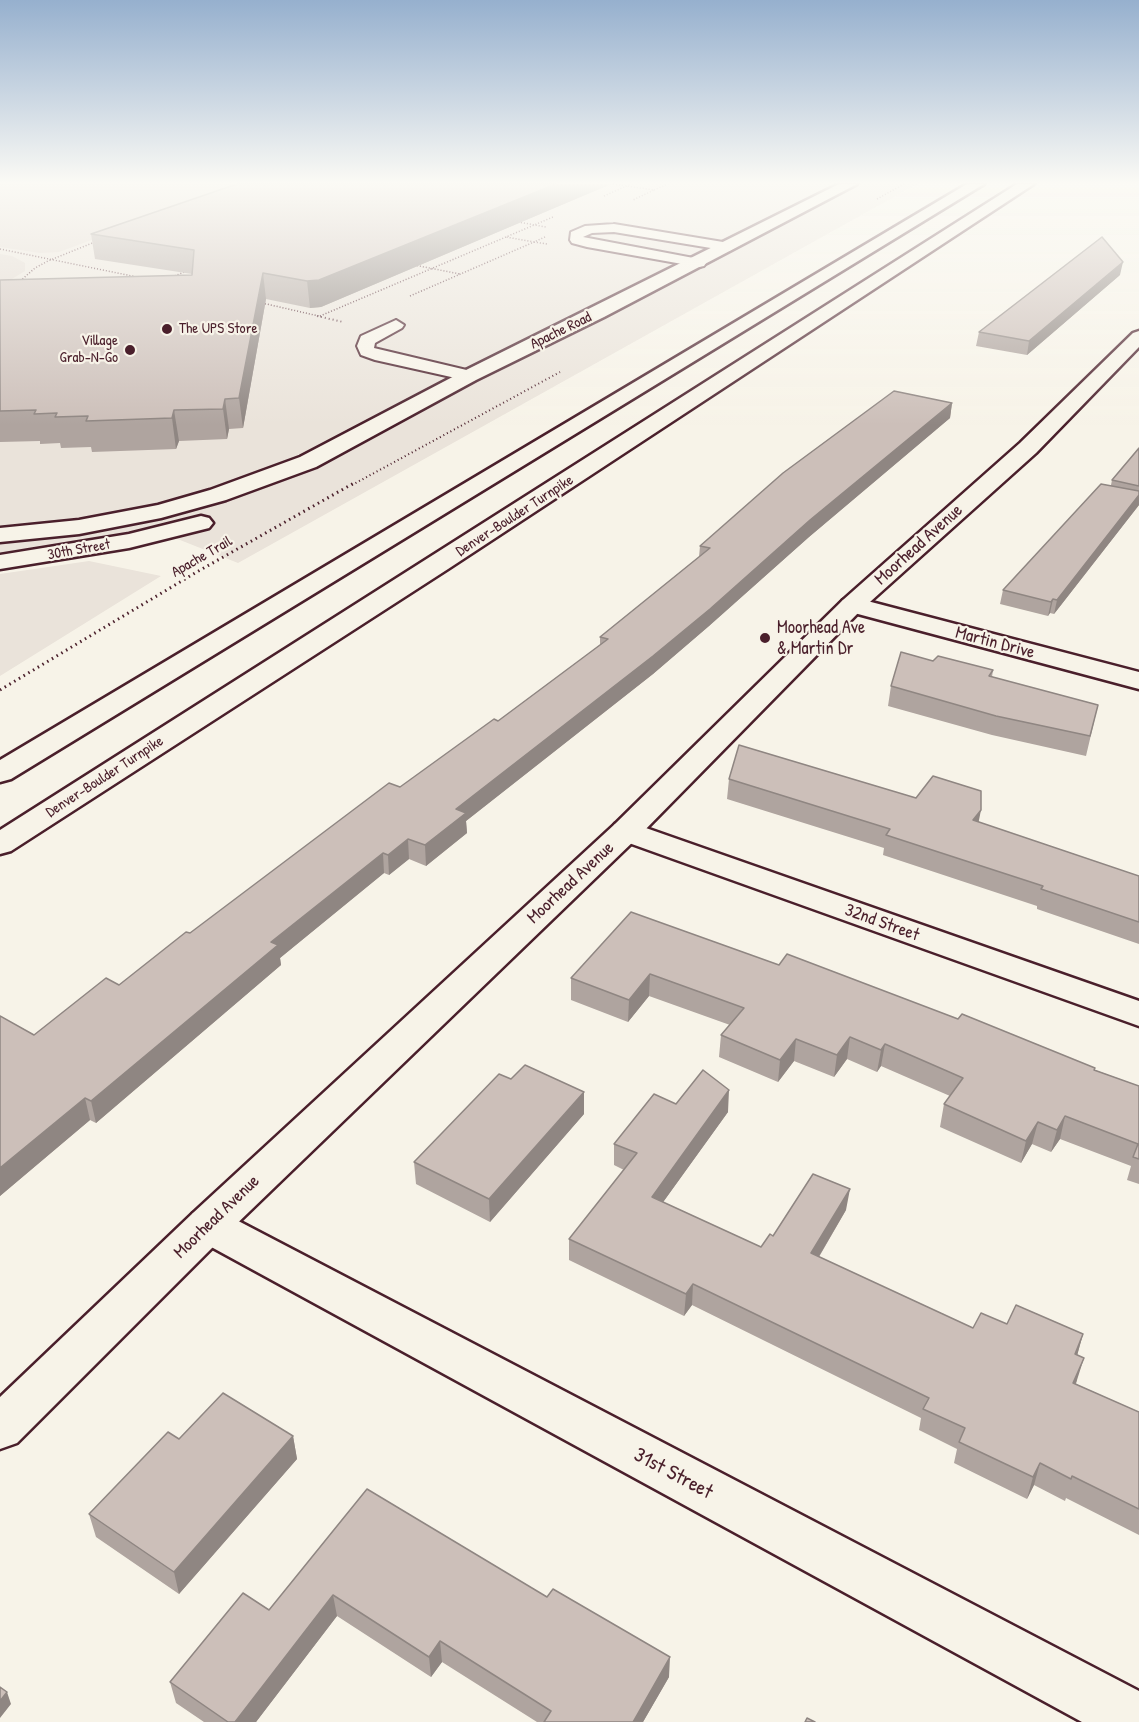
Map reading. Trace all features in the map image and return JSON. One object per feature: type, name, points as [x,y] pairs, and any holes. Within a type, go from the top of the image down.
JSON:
[{"type":"main road","name":"Apache Road","points":[[133,517],[218,495],[273,476],[337,448],[469,376],[694,264]]},
{"type":"main road","points":[[0,773],[844,264]]},
{"type":"main road","name":"Denver–Boulder Turnpike","points":[[0,844],[449,558],[903,264]]},
{"type":"main road","name":"Moorhead Avenue","points":[[0,1428],[208,1225],[626,831],[852,605],[1028,448],[1139,337]]},
{"type":"main road","name":"Apache Road","points":[[247,507],[294,485],[314,471],[337,448]]},
{"type":"main road","name":"30th Street","points":[[0,535],[79,527],[133,517]]},
{"type":"main road","name":"30th Street","points":[[0,562],[61,554],[158,535],[221,517]]},
{"type":"main road","points":[[0,750],[404,531]]},
{"type":"main road","name":"Martin Drive","points":[[852,605],[1139,681]]},
{"type":"main road","name":"32nd Street","points":[[626,831],[1139,1014]]},
{"type":"main road","name":"31st Street","points":[[208,1225],[1139,1722]]},
{"type":"lane","points":[[396,325],[367,340],[365,346],[367,351],[375,356],[469,376]]},
{"type":"path","points":[[15,285],[42,264]]},
{"type":"path","points":[[66,264],[136,277]]},
{"type":"path","points":[[319,317],[443,264]]},
{"type":"path","points":[[402,300],[483,264]]},
{"type":"path","points":[[413,265],[461,274]]},
{"type":"path","points":[[171,278],[189,270]]},
{"type":"path","points":[[253,301],[351,323]]},
{"type":"path","name":"Apache Trail","points":[[0,690],[195,573],[418,447]]},
{"type":"shaded area","points":[[0,264],[773,264],[238,563],[175,538],[0,564]]},
{"type":"shaded area","points":[[0,264],[25,264],[25,271],[0,284]]},
{"type":"shaded area","points":[[89,561],[161,576],[0,676],[0,574]]},
{"type":"building","points":[[193,264],[358,264],[319,280],[307,281],[263,273],[239,398],[225,399],[223,409],[174,410],[172,418],[86,421],[88,416],[55,417],[57,413],[34,414],[36,410],[0,411],[0,280],[192,275]]},
{"type":"building","points":[[1067,264],[1120,264],[1029,341],[979,332]]},
{"type":"building","points":[[894,391],[952,403],[810,520],[653,656],[456,809],[466,813],[425,845],[408,839],[388,855],[383,853],[271,942],[278,945],[91,1101],[85,1098],[0,1168],[0,1016],[34,1035],[106,978],[119,985],[186,932],[190,933],[389,783],[400,787],[494,719],[498,721],[608,639],[600,637],[710,548],[700,546],[783,473]]},
{"type":"building","points":[[1139,448],[1139,486],[1112,480]]},
{"type":"building","points":[[1101,484],[1139,491],[1139,495],[1057,600],[1053,599],[1051,602],[1003,590]]},
{"type":"building","points":[[901,652],[933,661],[938,656],[993,670],[989,676],[1098,705],[1090,736],[996,716],[891,686]]},
{"type":"building","points":[[739,745],[916,798],[933,776],[981,791],[981,810],[973,820],[1139,876],[1139,922],[1041,889],[1043,886],[886,835],[890,829],[729,779]]},
{"type":"building","points":[[631,912],[779,965],[787,954],[958,1019],[962,1014],[1095,1068],[1094,1070],[1139,1086],[1139,1159],[1133,1157],[1138,1144],[1065,1116],[1057,1130],[1038,1122],[1026,1141],[944,1104],[963,1078],[885,1044],[881,1050],[850,1037],[837,1055],[796,1039],[780,1060],[721,1035],[744,1008],[650,974],[629,1000],[571,978]]},
{"type":"building","points":[[525,1065],[584,1092],[489,1199],[414,1162],[499,1074],[511,1079]]},
{"type":"building","points":[[703,1070],[729,1090],[652,1197],[761,1247],[770,1234],[773,1236],[813,1174],[850,1189],[811,1253],[973,1328],[981,1313],[1007,1324],[1016,1305],[1083,1334],[1075,1354],[1084,1358],[1073,1383],[1139,1412],[1139,1509],[1040,1463],[1033,1477],[959,1442],[965,1428],[923,1409],[929,1398],[693,1284],[686,1294],[569,1239],[637,1153],[614,1144],[654,1094],[676,1104]]},
{"type":"building","points":[[223,1393],[293,1436],[174,1572],[89,1514],[168,1432],[179,1439]]},
{"type":"building","points":[[367,1489],[547,1597],[553,1589],[670,1657],[633,1722],[544,1722],[551,1711],[440,1641],[429,1657],[333,1595],[235,1722],[228,1722],[170,1682],[243,1593],[269,1610]]},
{"type":"building","points":[[0,1687],[7,1692],[0,1701]]},
{"type":"place","name":"The UPS Store","points":[[167,329]]},
{"type":"place","name":"Village Grab-N-Go","points":[[130,350]]},
{"type":"place","name":"Moorhead Ave & Martin Dr","points":[[765,638]]}]
